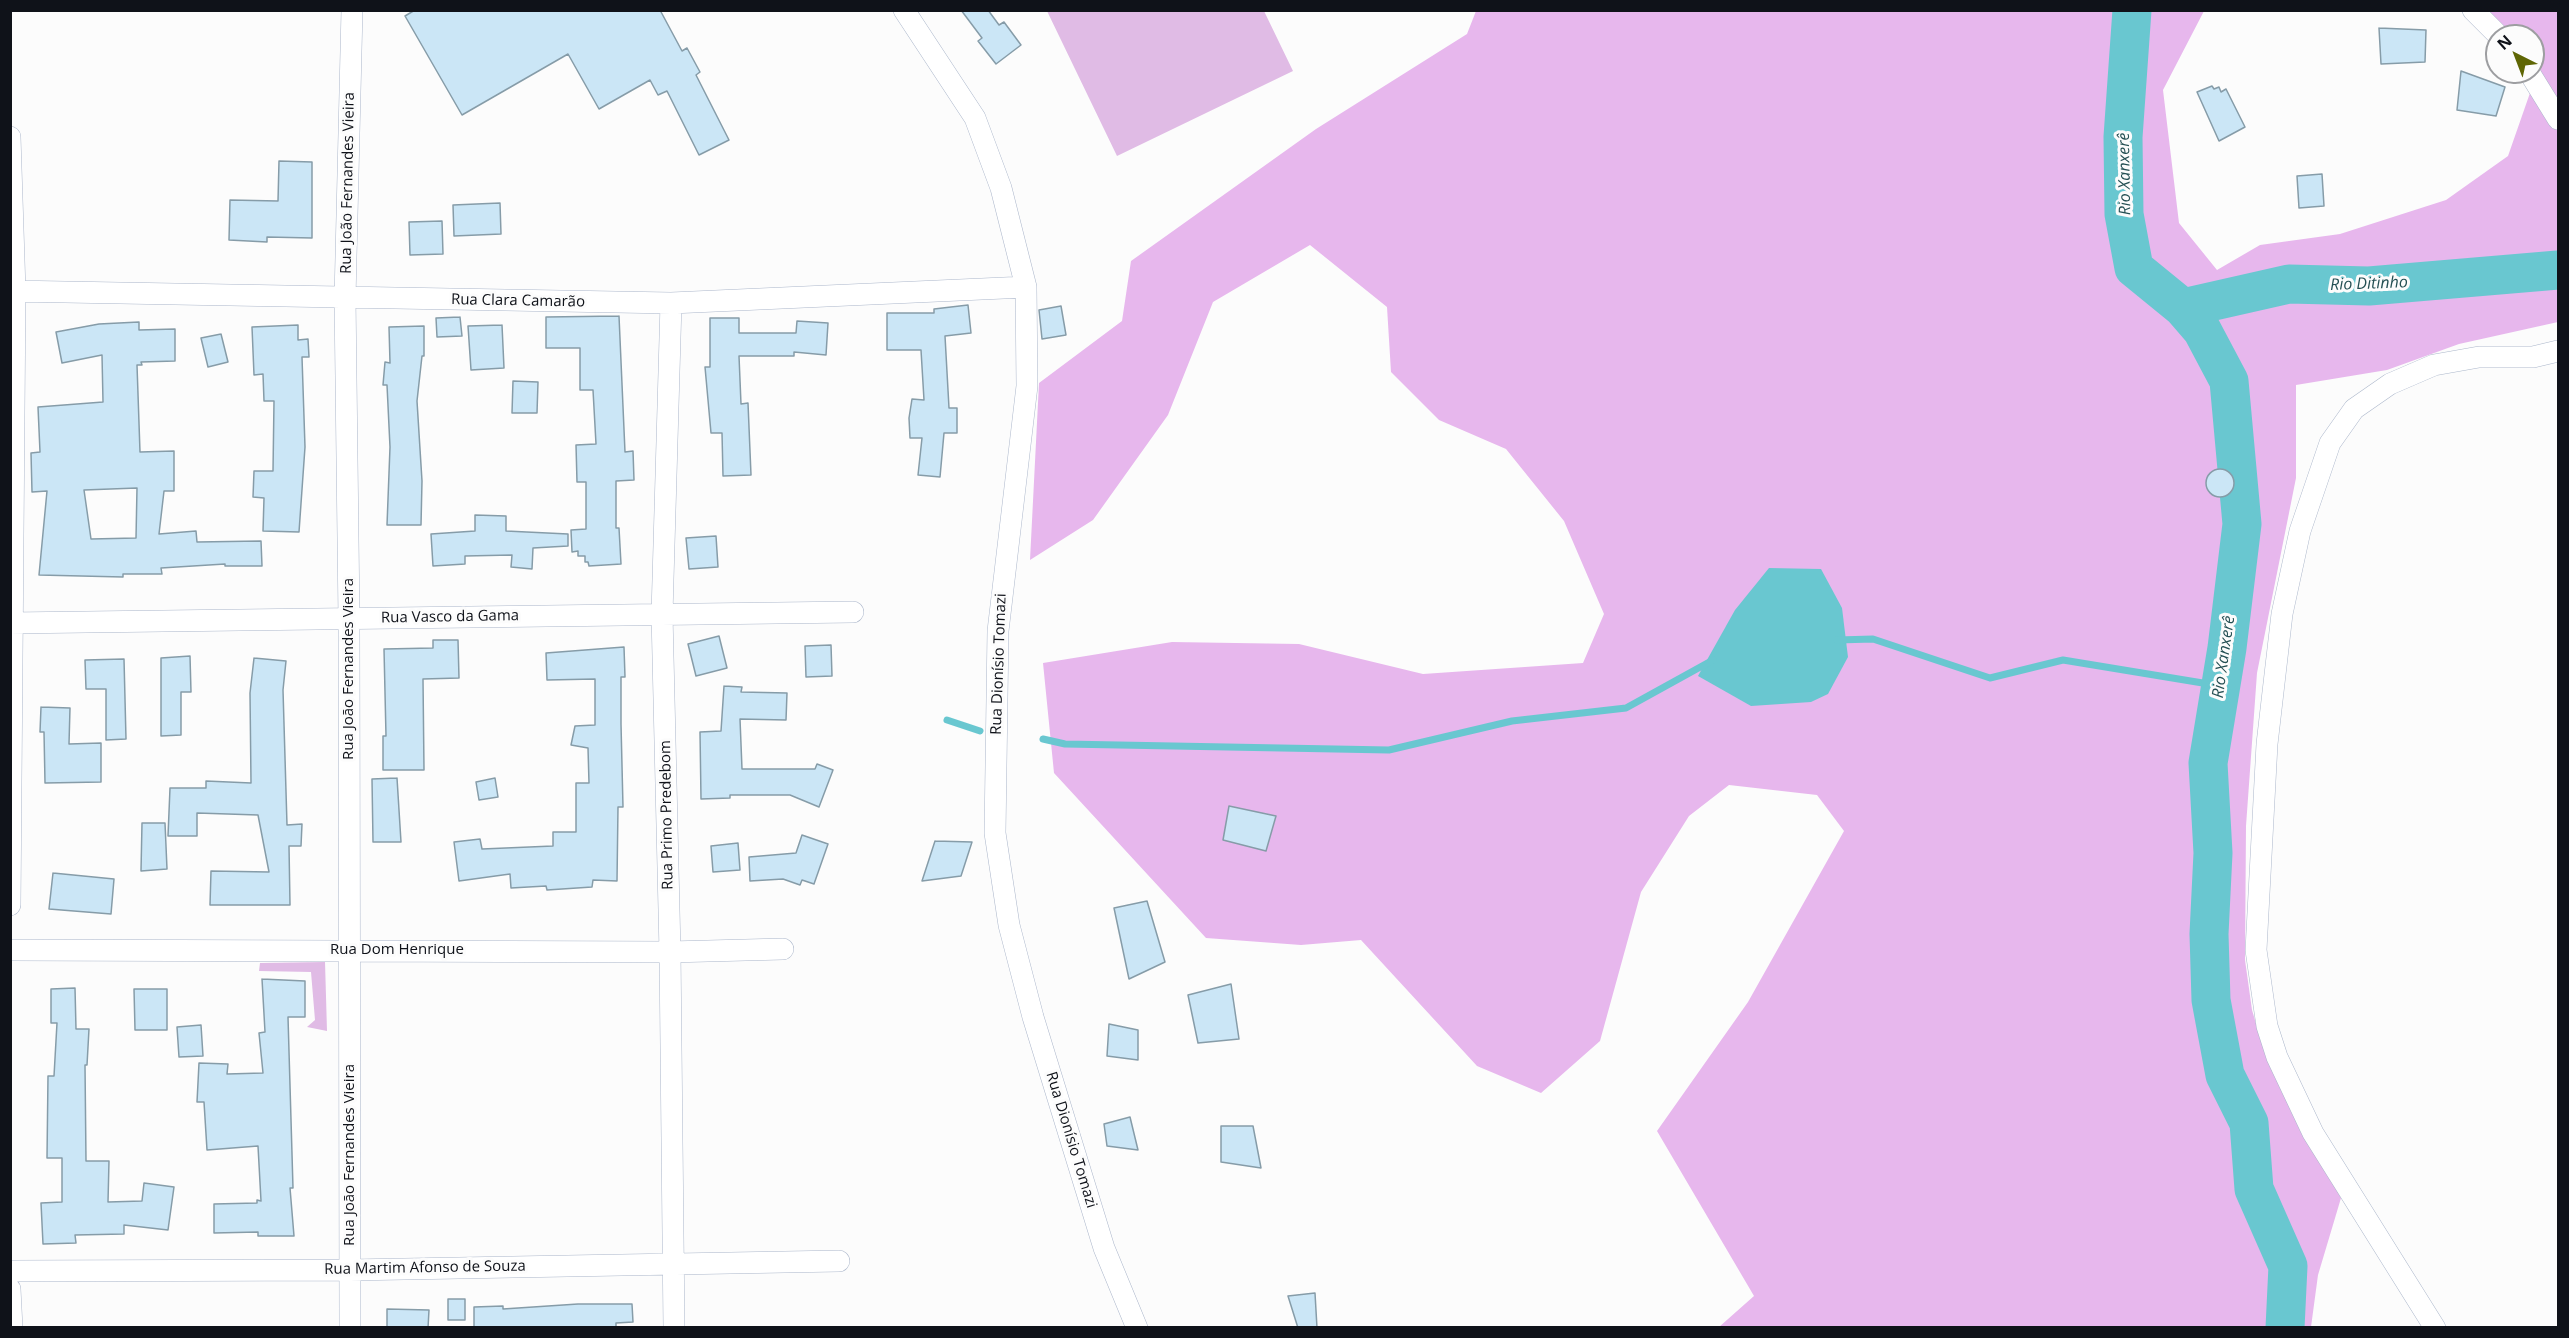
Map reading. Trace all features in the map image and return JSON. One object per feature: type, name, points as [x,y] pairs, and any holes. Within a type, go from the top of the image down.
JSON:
[{"type":"street","name":"Rua João Fernandes Vieira","points":[[350,1328],[349,618],[345,298],[352,10]]},
{"type":"street","name":"Rua Dionísio Tomazi","points":[[904,10],[975,118],[1001,188],[1026,287],[1027,386],[998,631],[994,833],[1009,925],[1030,1006],[1104,1248],[1137,1328]]},
{"type":"street","points":[[2473,10],[2487,24]]},
{"type":"street","points":[[2537,84],[2559,119]]},
{"type":"street","points":[[10,137],[13,291],[10,905]]},
{"type":"street","name":"Rua Clara Camarão","points":[[13,291],[671,303],[1026,287]]},
{"type":"street","name":"Rua Primo Predebom","points":[[671,303],[662,614],[670,952],[674,1328]]},
{"type":"street","points":[[2435,1328],[2313,1133],[2277,1057],[2267,1026],[2261,993],[2257,939],[2267,744],[2282,614],[2300,531],[2326,453],[2330,443],[2354,409],[2390,384],[2434,365],[2479,357],[2533,357],[2559,351]]},
{"type":"street","name":"Rua Vasco da Gama","points":[[12,623],[853,612]]},
{"type":"street","name":"Rua Dom Henrique","points":[[10,950],[670,952],[783,949]]},
{"type":"street","name":"Rua Martim Afonso de Souza","points":[[10,1271],[350,1270],[839,1261]]},
{"type":"street","points":[[10,1289],[12,1328]]},
{"type":"shaded area","points":[[1047,11],[1264,11],[1293,71],[1117,156]]},
{"type":"shaded area","points":[[1476,11],[2204,11],[2163,90],[2179,223],[2217,270],[2260,245],[2340,234],[2446,200],[2508,156],[2533,84],[2545,84],[2545,24],[2497,24],[2483,11],[2558,11],[2558,322],[2459,344],[2387,370],[2296,385],[2296,478],[2257,673],[2246,826],[2245,960],[2252,1010],[2262,1044],[2341,1198],[2318,1275],[2311,1327],[1719,1327],[1754,1296],[1657,1131],[1748,1002],[1844,831],[1817,795],[1729,785],[1689,816],[1641,892],[1600,1041],[1541,1093],[1477,1066],[1361,940],[1301,945],[1206,938],[1054,773],[1043,663],[1172,642],[1299,644],[1423,674],[1583,663],[1604,614],[1564,521],[1506,449],[1439,420],[1391,372],[1387,307],[1310,245],[1213,302],[1168,415],[1093,520],[1030,560],[1039,383],[1122,321],[1131,261],[1316,129],[1467,34]]},
{"type":"shaded area","points":[[325,962],[327,1031],[307,1027],[315,1020],[311,972],[259,971],[260,963]]},
{"type":"water","points":[[1769,568],[1821,569],[1842,608],[1848,657],[1828,694],[1811,702],[1751,706],[1698,676],[1735,610]]},
{"type":"building","points":[[415,10],[660,10],[682,51],[687,48],[700,72],[696,75],[729,140],[699,155],[667,91],[658,95],[650,80],[599,109],[568,54],[462,115],[405,16]]},
{"type":"building","points":[[961,10],[988,10],[999,25],[1004,22],[1021,45],[996,64],[978,41],[982,38]]},
{"type":"building","points":[[2379,28],[2426,30],[2425,62],[2381,64]]},
{"type":"building","points":[[2461,71],[2485,80],[2485,84],[2505,87],[2496,116],[2457,110]]},
{"type":"building","points":[[2212,86],[2214,89],[2219,87],[2221,92],[2226,89],[2245,127],[2219,141],[2197,92]]},
{"type":"building","points":[[279,161],[312,162],[312,238],[267,237],[267,242],[229,240],[230,200],[278,201]]},
{"type":"building","points":[[2322,174],[2324,206],[2299,208],[2297,176]]},
{"type":"building","points":[[500,203],[501,234],[454,236],[453,205]]},
{"type":"building","points":[[442,221],[443,254],[410,255],[409,222]]},
{"type":"building","points":[[968,305],[971,333],[945,336],[949,408],[957,408],[957,433],[944,433],[940,477],[918,475],[922,438],[910,438],[909,418],[912,399],[924,400],[921,350],[887,350],[887,313],[934,313],[934,309]]},
{"type":"building","points":[[1061,306],[1066,335],[1042,339],[1039,310]]},
{"type":"building","points":[[619,316],[625,452],[633,451],[634,480],[616,481],[616,528],[619,528],[621,564],[589,566],[588,562],[585,562],[585,556],[578,556],[578,551],[572,552],[571,530],[586,529],[586,482],[577,482],[576,445],[596,444],[593,390],[580,390],[580,348],[546,348],[546,317]]},
{"type":"building","points":[[460,317],[462,336],[437,337],[436,318]]},
{"type":"building","points":[[710,318],[739,318],[739,333],[796,333],[797,321],[828,323],[826,355],[794,352],[794,356],[739,356],[741,404],[748,403],[751,475],[723,476],[722,433],[711,433],[705,367],[710,367]]},
{"type":"building","points":[[139,322],[139,330],[175,329],[175,361],[141,362],[142,365],[137,365],[140,452],[174,451],[174,491],[164,491],[159,534],[196,531],[197,542],[261,541],[262,566],[225,566],[225,564],[161,568],[162,574],[123,574],[123,577],[39,575],[47,491],[32,492],[31,453],[40,452],[38,407],[103,402],[102,355],[62,363],[56,332],[99,324]],"holes":[[[137,488],[136,538],[91,539],[84,490]]]},
{"type":"building","points":[[298,325],[298,340],[308,339],[309,357],[302,357],[305,447],[299,532],[263,531],[264,498],[253,497],[254,471],[273,471],[274,401],[264,401],[263,374],[254,375],[252,327]]},
{"type":"building","points":[[502,325],[504,368],[471,370],[468,326]]},
{"type":"building","points":[[424,326],[424,356],[422,356],[417,401],[422,481],[421,525],[387,525],[390,447],[387,385],[383,385],[385,362],[390,363],[389,327]]},
{"type":"building","points":[[221,334],[228,362],[208,367],[201,338]]},
{"type":"building","points":[[513,381],[538,382],[537,413],[512,413]]},
{"type":"building","points":[[2220,469],[2230,473],[2234,483],[2230,493],[2220,497],[2210,493],[2206,483],[2210,473]]},
{"type":"building","points":[[475,515],[506,516],[506,531],[568,534],[568,546],[533,548],[532,569],[511,567],[512,555],[465,556],[465,564],[433,566],[431,534],[475,531]]},
{"type":"building","points":[[716,536],[718,567],[689,569],[686,538]]},
{"type":"building","points":[[719,636],[727,668],[696,676],[688,644]]},
{"type":"building","points":[[433,640],[458,640],[459,678],[423,679],[424,770],[383,770],[383,736],[386,736],[384,649],[433,648]]},
{"type":"building","points":[[831,645],[832,676],[806,677],[805,646]]},
{"type":"building","points":[[624,647],[625,677],[621,677],[623,807],[618,807],[617,881],[593,880],[592,887],[547,890],[546,886],[511,888],[510,874],[459,881],[454,842],[480,839],[482,849],[553,846],[553,832],[576,832],[576,783],[589,783],[588,748],[571,745],[575,726],[595,725],[595,679],[547,680],[546,653]]},
{"type":"building","points":[[190,656],[191,692],[181,692],[181,735],[161,736],[161,658]]},
{"type":"building","points":[[254,658],[286,661],[283,690],[287,825],[302,824],[301,846],[289,846],[290,905],[210,905],[211,871],[269,872],[258,815],[197,813],[197,836],[168,836],[170,788],[206,788],[206,781],[251,783],[250,693]]},
{"type":"building","points":[[124,659],[126,739],[106,740],[106,689],[86,689],[85,660]]},
{"type":"building","points":[[724,686],[742,687],[741,692],[787,693],[786,720],[740,719],[742,769],[815,769],[817,764],[833,770],[819,807],[790,795],[730,795],[730,798],[701,799],[700,732],[721,731]]},
{"type":"building","points":[[41,707],[70,708],[69,744],[101,743],[101,782],[45,783],[44,732],[40,732]]},
{"type":"building","points":[[397,778],[401,842],[373,842],[372,779]]},
{"type":"building","points":[[495,778],[498,797],[479,800],[476,782]]},
{"type":"building","points":[[1229,806],[1276,816],[1266,851],[1223,840]]},
{"type":"building","points":[[142,823],[165,823],[167,869],[141,871]]},
{"type":"building","points":[[802,835],[828,844],[814,884],[802,880],[800,885],[783,879],[750,881],[749,857],[796,853]]},
{"type":"building","points":[[935,841],[972,842],[961,876],[922,881]]},
{"type":"building","points":[[738,843],[740,870],[713,872],[711,846]]},
{"type":"building","points":[[53,873],[114,879],[111,914],[49,909]]},
{"type":"building","points":[[1147,901],[1165,962],[1129,979],[1114,908]]},
{"type":"building","points":[[262,979],[305,981],[305,1017],[288,1017],[293,1188],[290,1188],[294,1236],[258,1236],[258,1232],[214,1233],[214,1204],[261,1201],[258,1146],[207,1150],[204,1102],[197,1102],[199,1063],[228,1064],[227,1074],[263,1073],[259,1033],[265,1032]]},
{"type":"building","points":[[1231,984],[1239,1039],[1198,1043],[1188,995]]},
{"type":"building","points":[[75,988],[76,1029],[89,1029],[87,1065],[85,1065],[86,1161],[109,1161],[108,1202],[142,1201],[144,1183],[174,1187],[168,1230],[124,1225],[124,1234],[75,1235],[76,1243],[43,1244],[41,1203],[62,1202],[62,1158],[47,1158],[48,1076],[54,1076],[57,1023],[51,1023],[51,989]]},
{"type":"building","points":[[134,989],[167,989],[167,1030],[135,1030]]},
{"type":"building","points":[[1109,1024],[1138,1030],[1138,1060],[1107,1056]]},
{"type":"building","points":[[201,1025],[203,1056],[179,1057],[177,1027]]},
{"type":"building","points":[[1130,1117],[1138,1150],[1107,1146],[1104,1124]]},
{"type":"building","points":[[1221,1126],[1253,1126],[1261,1168],[1221,1162]]},
{"type":"building","points":[[1315,1293],[1317,1328],[1298,1328],[1288,1296]]},
{"type":"building","points":[[448,1299],[465,1299],[465,1320],[448,1320]]},
{"type":"building","points":[[578,1304],[632,1304],[633,1322],[616,1323],[616,1328],[474,1328],[474,1307],[503,1306],[503,1309]]},
{"type":"building","points":[[387,1309],[429,1310],[428,1328],[387,1328]]},
{"type":"waterway","name":"Rio Xanxerê","points":[[2132,10],[2123,137],[2124,214],[2134,268],[2183,308],[2202,330],[2229,381],[2242,524],[2227,648],[2208,763],[2213,853],[2209,934],[2211,1000],[2225,1075],[2249,1123],[2254,1189],[2288,1266],[2285,1328]]},
{"type":"waterway","name":"Rio Ditinho","points":[[2183,308],[2289,284],[2369,286],[2558,270]]},
{"type":"waterway","points":[[1837,640],[1873,639],[1990,678],[2063,660],[2221,686]]},
{"type":"waterway","points":[[1043,739],[1065,744],[1389,750],[1512,721],[1626,708],[1713,660]]},
{"type":"waterway","points":[[947,720],[980,731]]}]
